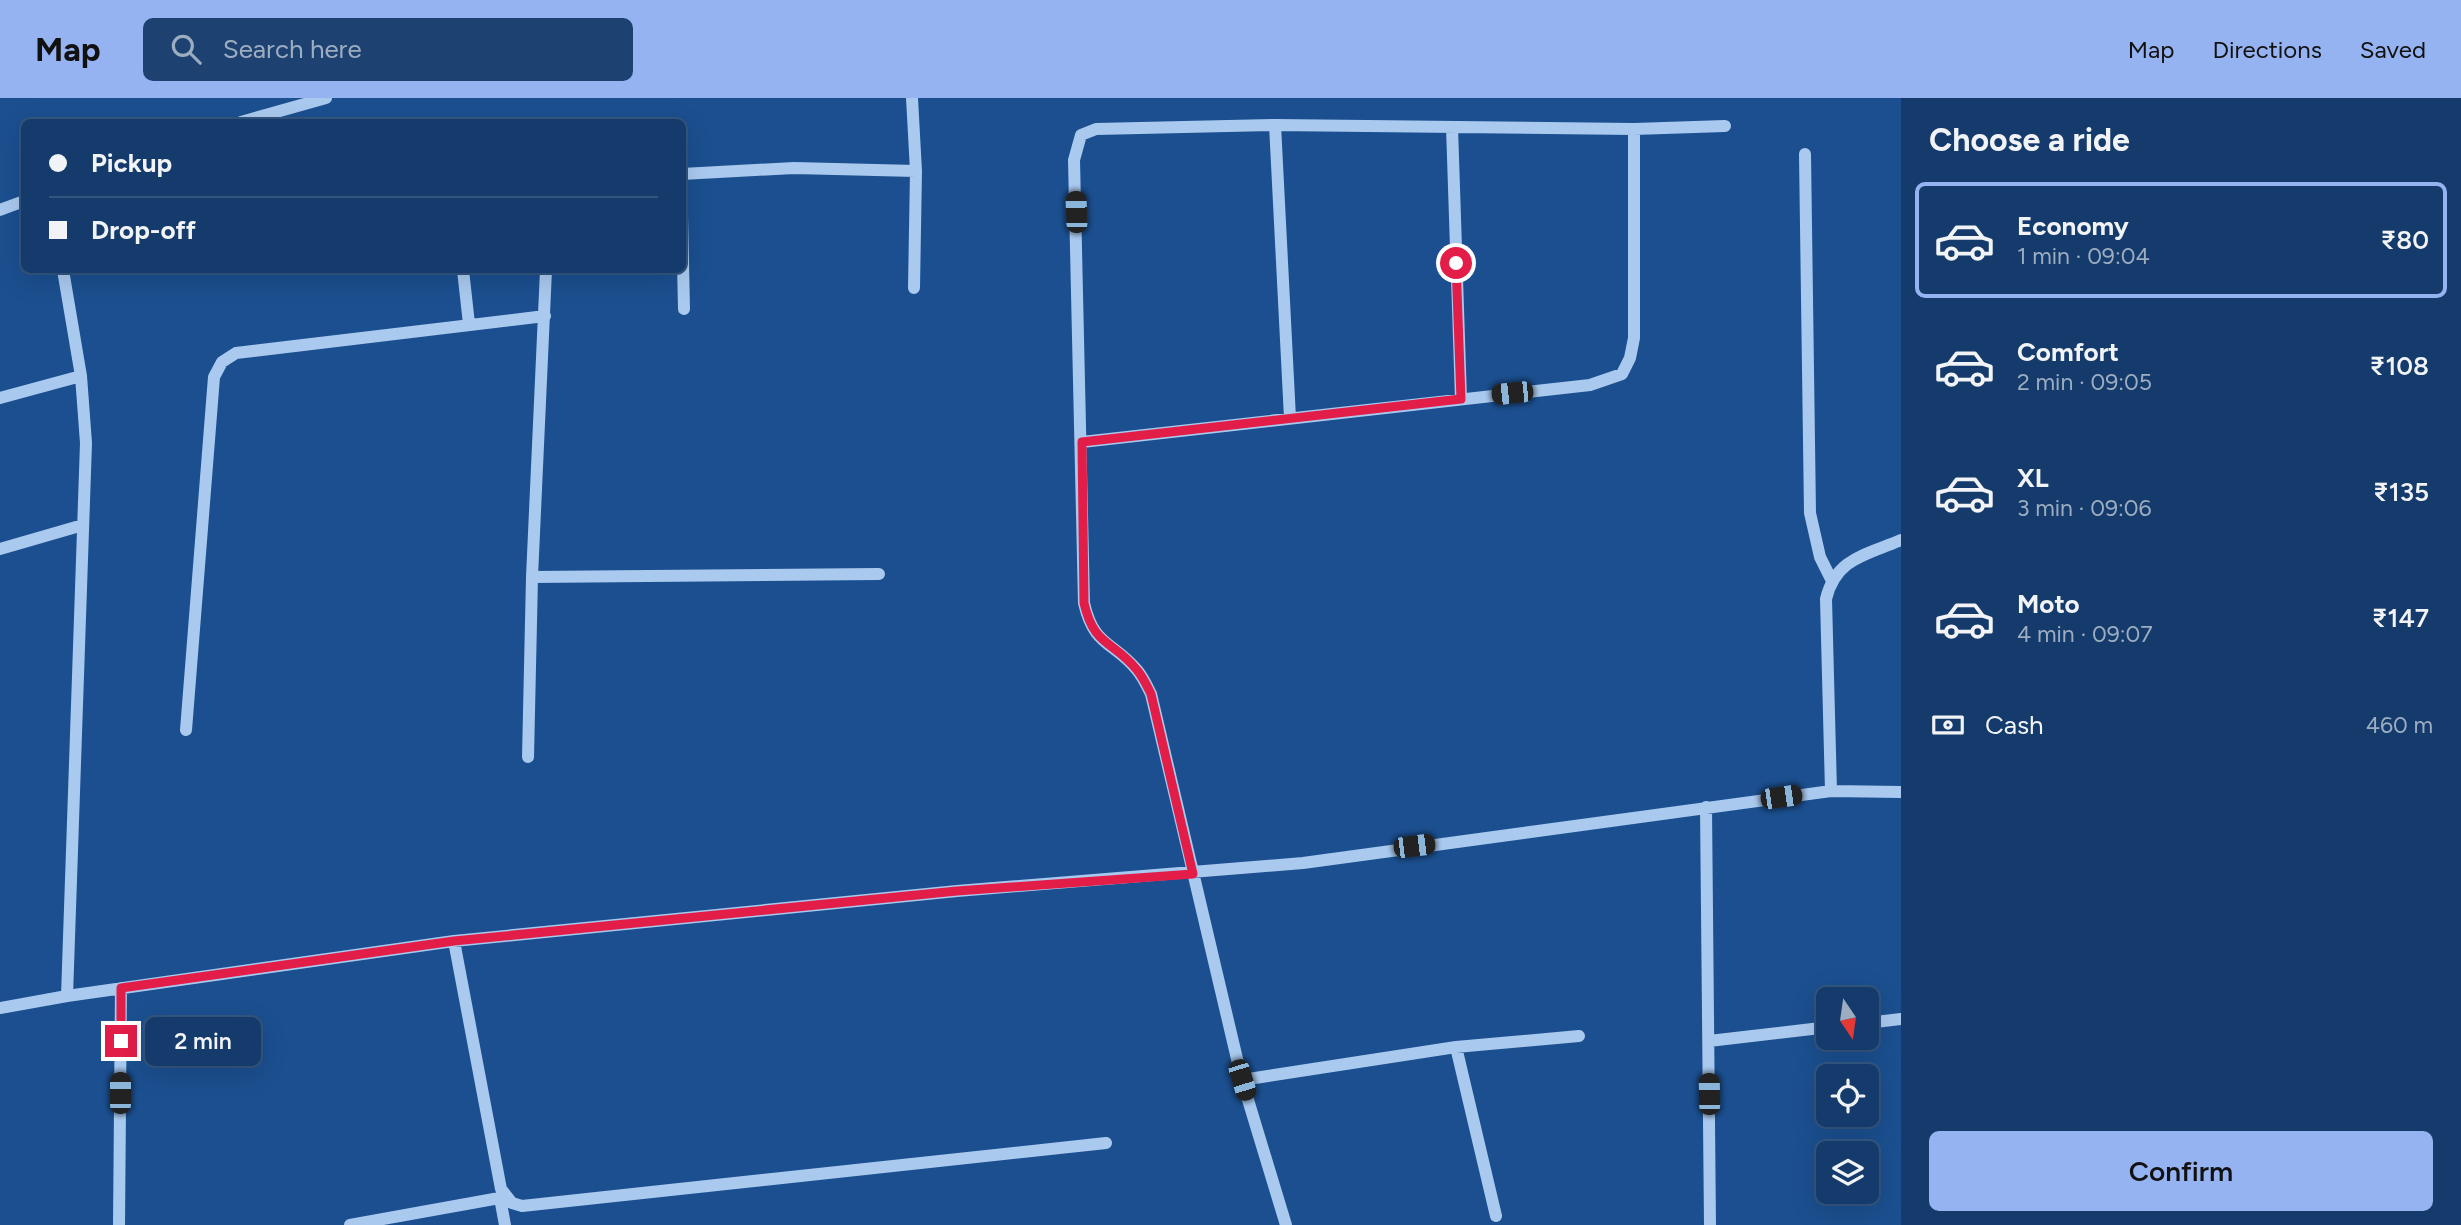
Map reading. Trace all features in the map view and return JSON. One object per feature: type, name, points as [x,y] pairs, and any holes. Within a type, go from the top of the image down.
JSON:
[{"type":"street","points":[[252,119],[326,98]]},
{"type":"street","points":[[912,98],[916,171],[914,288]]},
{"type":"street","points":[[1275,125],[1290,418]]},
{"type":"street","points":[[1286,1225],[1242,1080],[1151,694],[1138,670],[1100,639],[1089,624],[1084,603],[1074,160],[1081,135],[1096,129],[1275,125],[1634,129],[1726,126]]},
{"type":"street","points":[[1452,127],[1461,399]]},
{"type":"street","points":[[1082,442],[1590,385],[1622,374],[1630,358],[1634,338],[1634,129]]},
{"type":"street","points":[[1805,154],[1810,513],[1821,558],[1831,579]]},
{"type":"street","points":[[686,174],[794,168],[916,171]]},
{"type":"street","points":[[0,210],[21,202]]},
{"type":"street","points":[[64,273],[82,376],[86,443],[67,996]]},
{"type":"street","points":[[463,273],[469,324]]},
{"type":"street","points":[[528,757],[531,577],[546,273]]},
{"type":"street","points":[[683,273],[684,309]]},
{"type":"street","points":[[186,730],[214,377],[222,362],[236,353],[545,316]]},
{"type":"street","points":[[0,398],[82,376]]},
{"type":"street","points":[[0,549],[83,525]]},
{"type":"street","points":[[1831,791],[1826,599],[1831,579],[1847,564],[1901,540]]},
{"type":"street","points":[[531,577],[879,575]]},
{"type":"street","points":[[0,1008],[121,988],[454,941],[943,892],[1193,874],[1303,863],[1831,791],[1901,792]]},
{"type":"street","points":[[1706,807],[1710,1225]]},
{"type":"street","points":[[454,941],[501,1189],[505,1225]]},
{"type":"street","points":[[119,1225],[121,988]]},
{"type":"street","points":[[1880,1021],[1901,1019]]},
{"type":"street","points":[[1709,1041],[1816,1029]]},
{"type":"street","points":[[1242,1080],[1456,1047],[1579,1036]]},
{"type":"street","points":[[1456,1047],[1496,1216]]},
{"type":"street","points":[[349,1225],[502,1198],[522,1206],[537,1206],[1106,1143]]},
{"type":"route","points":[[121,1041],[121,988],[454,941],[957,891],[1193,874],[1151,694],[1138,670],[1100,639],[1089,624],[1084,603],[1082,442],[1461,399],[1456,263]]}]
